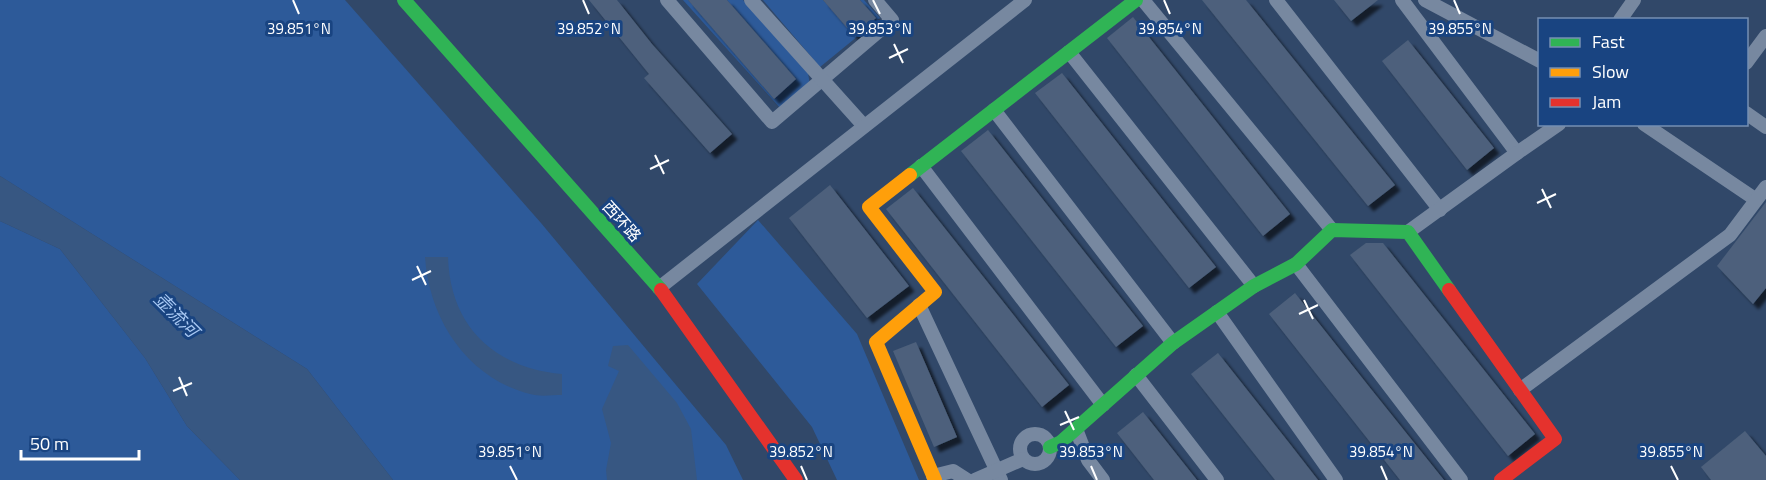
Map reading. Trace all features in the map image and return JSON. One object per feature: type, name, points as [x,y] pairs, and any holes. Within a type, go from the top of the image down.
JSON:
[{"type":"street","name":"西环路","points":[[404,0],[659,288],[796,480]]},
{"type":"street","points":[[667,0],[772,122],[892,20],[875,0]]},
{"type":"street","points":[[751,0],[864,126]]},
{"type":"street","points":[[659,288],[1024,0]]},
{"type":"street","points":[[967,480],[953,471],[934,478],[876,342],[935,292],[869,207],[1136,0]]},
{"type":"street","points":[[1143,0],[1332,230]]},
{"type":"street","points":[[1276,0],[1440,210]]},
{"type":"street","points":[[1402,0],[1517,153]]},
{"type":"street","points":[[1425,0],[1538,61]]},
{"type":"street","points":[[1621,18],[1634,0]]},
{"type":"street","points":[[1748,60],[1766,36]]},
{"type":"street","points":[[1069,52],[1254,286]]},
{"type":"street","points":[[994,110],[1173,343]]},
{"type":"street","points":[[1748,114],[1766,127]]},
{"type":"street","points":[[1050,447],[1061,442],[1173,343],[1254,286],[1296,264],[1332,230],[1407,232],[1556,126]]},
{"type":"street","points":[[1647,126],[1755,199]]},
{"type":"street","points":[[921,166],[1103,405]]},
{"type":"street","points":[[1520,390],[1730,235],[1766,187]]},
{"type":"street","points":[[1407,232],[1555,440],[1501,480]]},
{"type":"street","points":[[1296,264],[1461,480]]},
{"type":"street","points":[[919,305],[999,475]]},
{"type":"street","points":[[1217,312],[1336,480]]},
{"type":"street","points":[[1136,375],[1217,480]]},
{"type":"street","points":[[1076,429],[1088,460],[1102,480]]},
{"type":"street","points":[[1031,434],[1045,437],[1050,447],[1049,456],[1042,463],[1032,464],[1023,459],[1020,444],[1031,434]]},
{"type":"street","points":[[975,480],[999,475],[1023,459]]},
{"type":"shaded area","points":[[0,0],[345,0],[541,223],[726,445],[743,480],[393,480],[307,369],[0,176]]},
{"type":"shaded area","points":[[683,0],[688,0],[774,99],[796,79],[727,0],[743,0],[808,73],[810,85],[781,109]]},
{"type":"shaded area","points":[[763,0],[823,0],[855,37],[876,18],[860,0],[864,0],[880,18],[820,67]]},
{"type":"shaded area","points":[[758,220],[857,334],[919,480],[837,480],[812,427],[697,284]]},
{"type":"shaded area","points":[[0,221],[60,249],[145,358],[187,426],[240,480],[0,480]]},
{"type":"water","name":"壶流河","points":[[0,176],[307,369],[393,480],[240,480],[187,426],[145,358],[60,249],[0,221]]},
{"type":"water","points":[[425,257],[448,257],[457,304],[467,323],[480,339],[497,353],[516,363],[562,374],[562,395],[534,395],[508,386],[488,375],[470,360],[455,343],[443,323],[428,280]]},
{"type":"water","points":[[628,345],[677,403],[691,429],[697,480],[607,480],[606,470],[611,443],[602,409],[619,371],[608,366],[613,346]]},
{"type":"building","points":[[589,0],[617,0],[652,44],[732,134],[710,153],[644,78],[649,74]]},
{"type":"building","points":[[688,0],[727,0],[796,79],[774,99]]},
{"type":"building","points":[[823,0],[860,0],[876,18],[855,37]]},
{"type":"building","points":[[1202,0],[1246,0],[1395,185],[1368,206]]},
{"type":"building","points":[[1334,0],[1378,0],[1351,21]]},
{"type":"building","points":[[1133,17],[1290,214],[1263,236],[1107,38]]},
{"type":"building","points":[[1408,40],[1494,148],[1467,170],[1382,61]]},
{"type":"building","points":[[1062,73],[1216,267],[1189,288],[1035,93]]},
{"type":"building","points":[[988,130],[1143,326],[1116,347],[961,151]]},
{"type":"building","points":[[830,185],[909,286],[867,318],[789,218]]},
{"type":"building","points":[[913,188],[1069,385],[1042,407],[886,209]]},
{"type":"building","points":[[1766,202],[1766,288],[1753,304],[1717,266]]},
{"type":"building","points":[[1366,243],[1383,243],[1535,434],[1508,456],[1350,255]]},
{"type":"building","points":[[1295,293],[1444,480],[1400,480],[1269,314]]},
{"type":"building","points":[[916,342],[957,437],[934,447],[893,351]]},
{"type":"building","points":[[1218,353],[1318,480],[1275,480],[1191,374]]},
{"type":"building","points":[[1143,412],[1197,480],[1154,480],[1117,433]]},
{"type":"building","points":[[1745,431],[1766,456],[1766,480],[1711,480],[1701,467]]},
{"type":"traffic: fast","points":[[404,0],[661,290]]},
{"type":"traffic: fast","points":[[910,175],[1136,0]]},
{"type":"traffic: fast","points":[[1050,447],[1061,442],[1173,343],[1254,286],[1296,264],[1332,230],[1408,232],[1449,290]]},
{"type":"traffic: slow","points":[[910,175],[869,207],[935,292],[876,342],[935,480]]},
{"type":"traffic: jam","points":[[661,290],[796,480]]},
{"type":"traffic: jam","points":[[1449,290],[1555,439],[1501,480]]}]
